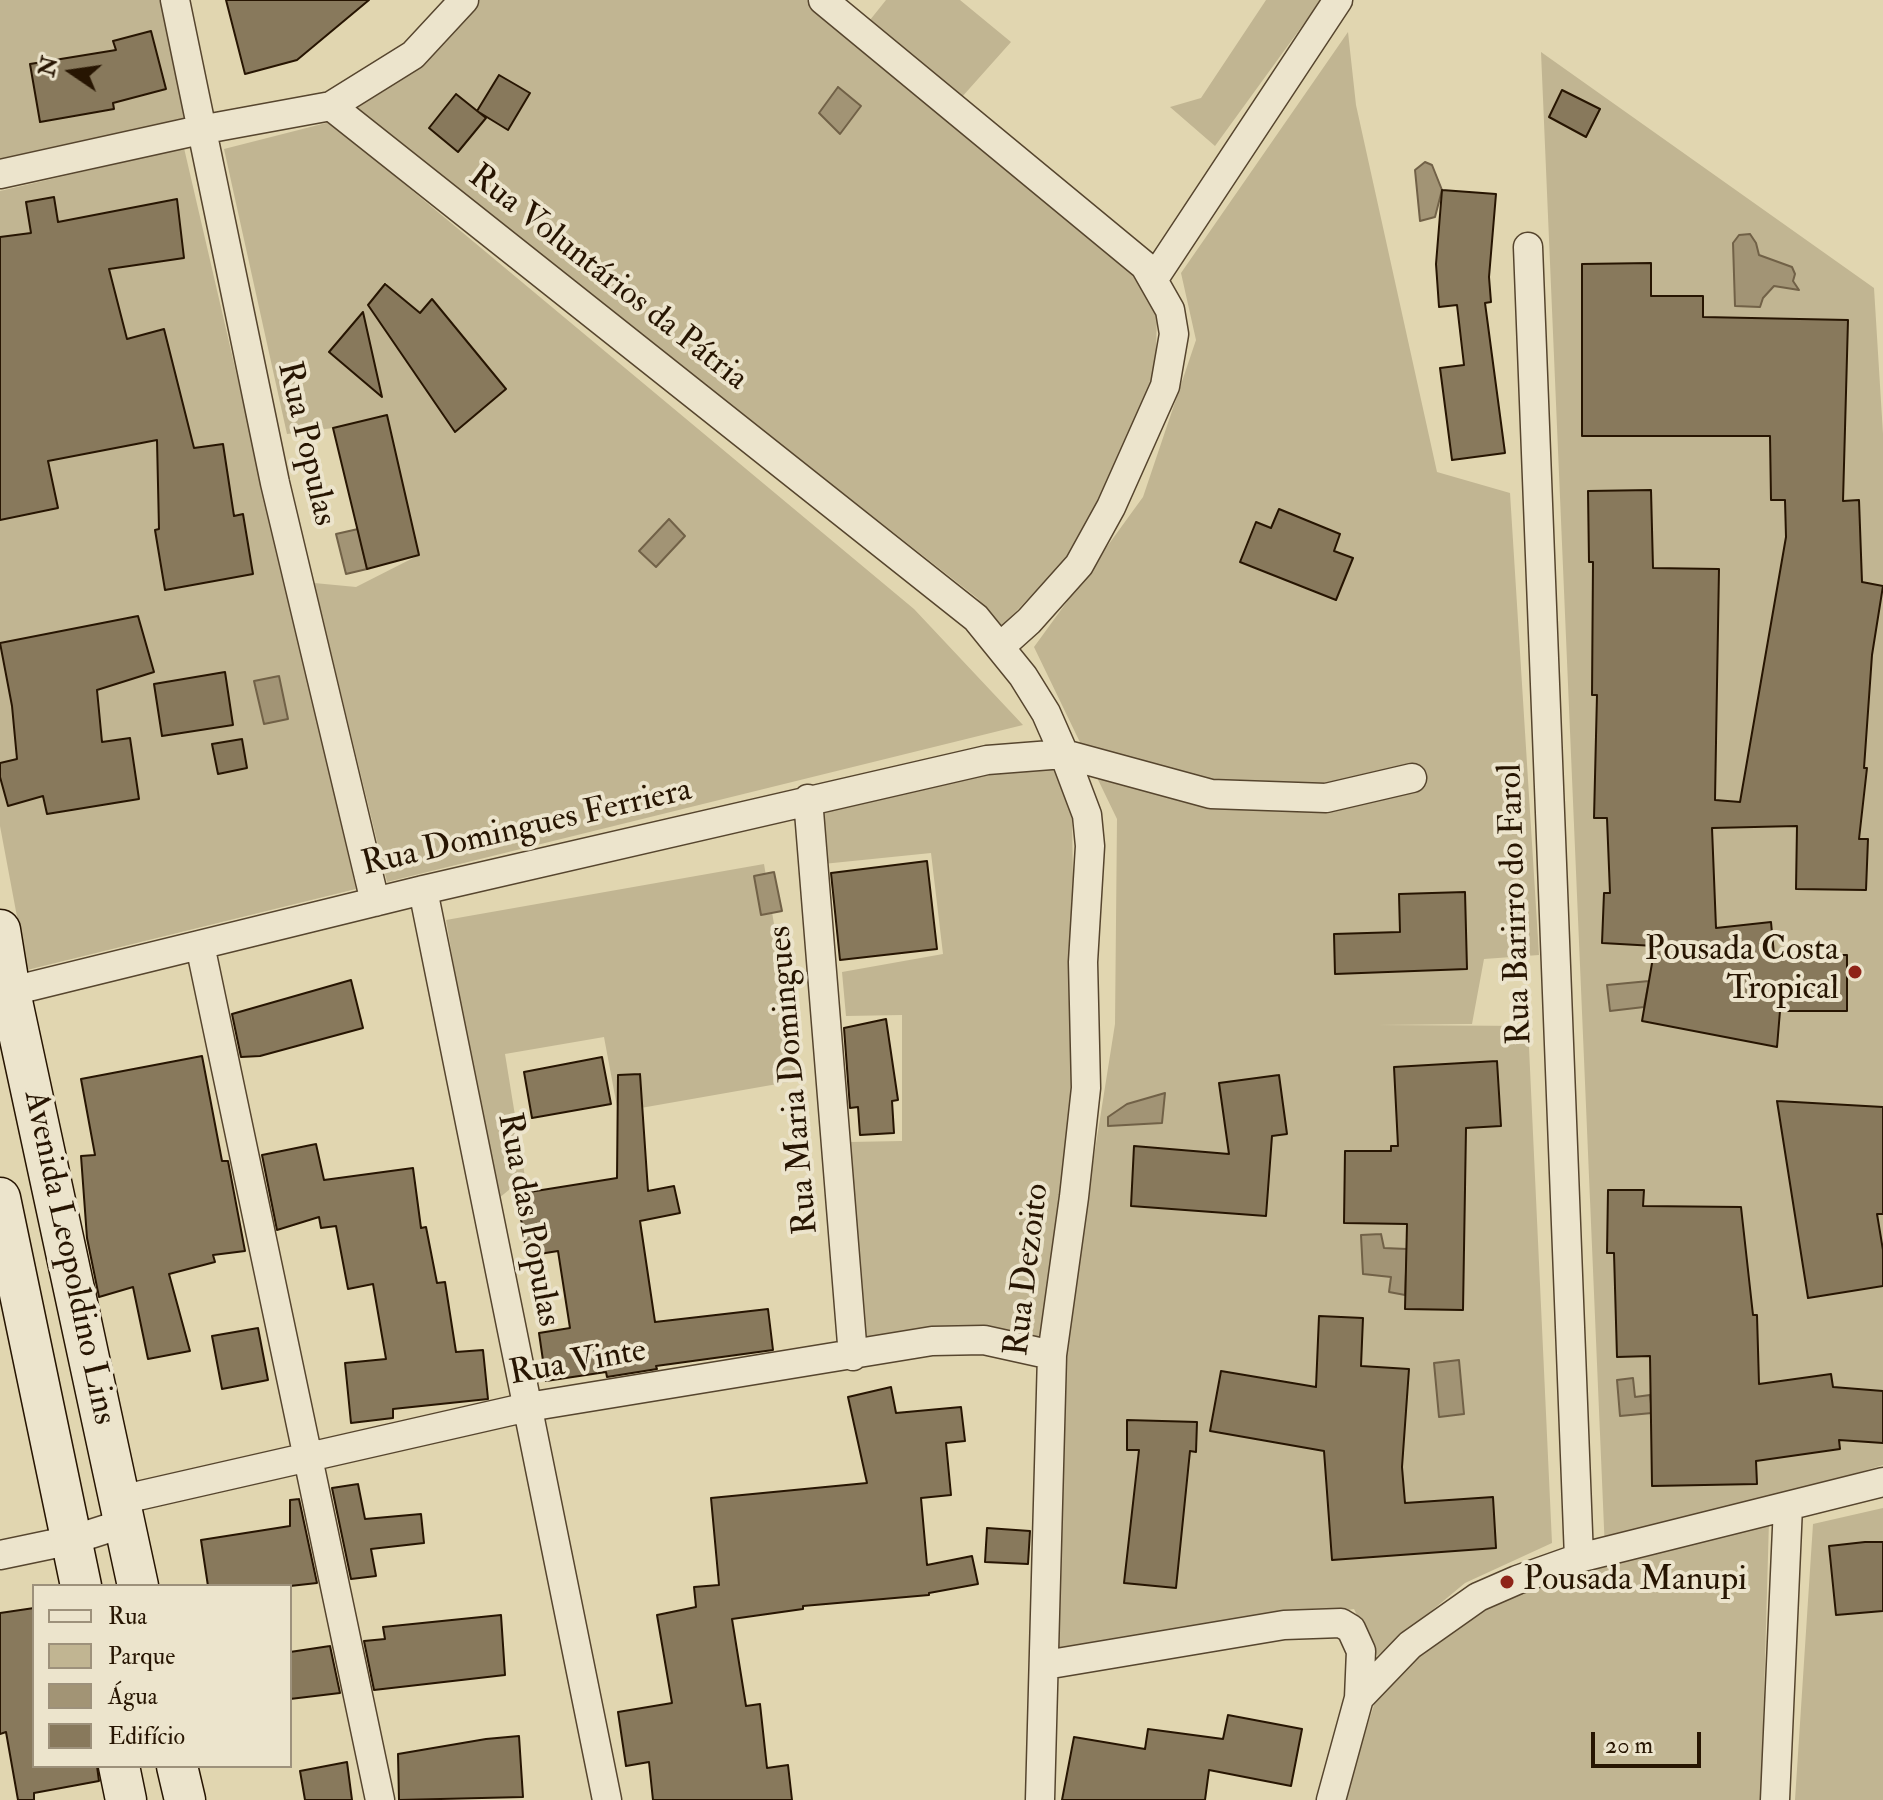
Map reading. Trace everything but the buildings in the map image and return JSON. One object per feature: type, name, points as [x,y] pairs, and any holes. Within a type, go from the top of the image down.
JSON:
[{"type":"main road","name":"Avenida Leopoldino Lins","points":[[0,930],[5,993],[138,1584]]},
{"type":"main road","name":"Avenida Leopoldino Lins","points":[[0,1198],[81,1584]]},
{"type":"main road","points":[[119,1768],[126,1800]]},
{"type":"main road","points":[[177,1768],[185,1800]]},
{"type":"street","name":"Rua Populas","points":[[175,0],[275,483],[375,902]]},
{"type":"street","points":[[0,174],[200,130],[331,106],[413,55],[464,0]]},
{"type":"street","points":[[823,0],[1145,266],[1170,310],[1174,334],[1165,386],[1111,507],[1079,565],[1029,621],[1000,647]]},
{"type":"street","points":[[1153,280],[1338,0]]},
{"type":"street","name":"Rua Voluntários da Pátria","points":[[331,106],[976,618],[1023,676],[1046,713],[1064,754]]},
{"type":"street","name":"Rua Barirro do Farol","points":[[1528,247],[1579,1558]]},
{"type":"street","name":"Rua Domingues Ferriera","points":[[5,993],[423,890],[987,760],[1064,754],[1211,794],[1326,798],[1412,778]]},
{"type":"street","name":"Rua Dezoito","points":[[1040,1800],[1052,1355],[1071,1228],[1086,1088],[1083,962],[1090,846],[1087,815],[1064,754]]},
{"type":"street","name":"Rua Maria Domingues","points":[[808,799],[853,1356]]},
{"type":"street","name":"Rua das Populas","points":[[423,890],[607,1800]]},
{"type":"street","points":[[200,945],[380,1800]]},
{"type":"street","name":"Rua Vinte","points":[[0,1555],[72,1540],[122,1512],[308,1457],[528,1407],[932,1341],[984,1340],[1052,1355]]},
{"type":"street","points":[[1359,1698],[1410,1645],[1478,1597],[1517,1580],[1579,1558],[1883,1482]]},
{"type":"street","points":[[1775,1800],[1788,1506]]},
{"type":"street","points":[[1045,1665],[1284,1625],[1341,1623],[1351,1629],[1361,1651],[1359,1698],[1331,1800]]},
{"type":"green space","points":[[0,0],[164,0],[187,119],[0,160]]},
{"type":"green space","points":[[474,0],[807,0],[1140,272],[1157,313],[1155,390],[1072,553],[1002,626],[977,598],[348,105]]},
{"type":"green space","points":[[886,0],[960,0],[1011,42],[953,107],[866,25]]},
{"type":"green space","points":[[1266,0],[1321,0],[1215,146],[1170,107],[1201,98]]},
{"type":"green space","points":[[1348,32],[1356,105],[1437,472],[1510,493],[1539,955],[1484,959],[1472,1024],[1378,1025],[1528,1026],[1552,1543],[1465,1583],[1377,1656],[1354,1609],[1058,1652],[1063,1352],[1115,1024],[1117,819],[1034,647],[1143,497],[1196,340],[1181,273]]},
{"type":"green space","points":[[1541,52],[1874,288],[1883,434],[1883,1465],[1605,1551]]},
{"type":"green space","points":[[330,122],[914,609],[1023,725],[387,882],[314,583],[356,587],[419,555],[387,415],[333,428],[287,434],[224,149]]},
{"type":"green space","points":[[184,148],[356,889],[27,970],[0,826],[0,191]]},
{"type":"green space","points":[[1054,764],[1072,818],[1074,940],[1071,1051],[1076,1099],[1044,1344],[863,1346],[850,1142],[902,1141],[902,1015],[846,1016],[842,972],[943,954],[931,853],[823,864],[819,808],[983,769]]},
{"type":"green space","points":[[764,864],[800,1080],[618,1112],[604,1037],[505,1054],[525,1177],[494,1202],[446,920]]},
{"type":"green space","points":[[1883,1508],[1883,1800],[1795,1800],[1813,1524]]},
{"type":"green space","points":[[1769,1521],[1761,1800],[1343,1800],[1375,1702],[1421,1650],[1487,1602],[1584,1569]]},
{"type":"water","points":[[838,87],[861,106],[840,134],[819,113]]},
{"type":"water","points":[[1425,162],[1432,165],[1442,190],[1435,217],[1420,221],[1415,170]]},
{"type":"water","points":[[1750,234],[1759,255],[1792,267],[1795,274],[1793,281],[1799,290],[1774,286],[1763,298],[1760,307],[1735,306],[1733,243],[1739,235]]},
{"type":"water","points":[[669,519],[685,536],[656,567],[639,551]]},
{"type":"water","points":[[358,529],[367,569],[346,574],[336,534]]},
{"type":"water","points":[[279,676],[288,719],[264,724],[254,681]]},
{"type":"water","points":[[774,872],[782,911],[761,915],[754,876]]},
{"type":"water","points":[[1649,981],[1644,1007],[1610,1011],[1607,985]]},
{"type":"water","points":[[1165,1093],[1162,1123],[1108,1126],[1108,1117],[1127,1104]]},
{"type":"water","points":[[1381,1234],[1384,1248],[1407,1249],[1405,1295],[1389,1292],[1391,1277],[1363,1274],[1361,1235]]},
{"type":"water","points":[[1459,1360],[1464,1414],[1439,1417],[1434,1363]]},
{"type":"water","points":[[1633,1378],[1635,1397],[1650,1395],[1652,1413],[1620,1416],[1617,1380]]},
{"type":"place","name":"Pousada Costa Tropical","points":[[1855,972]]},
{"type":"place","name":"Pousada Manupi","points":[[1507,1582]]}]
